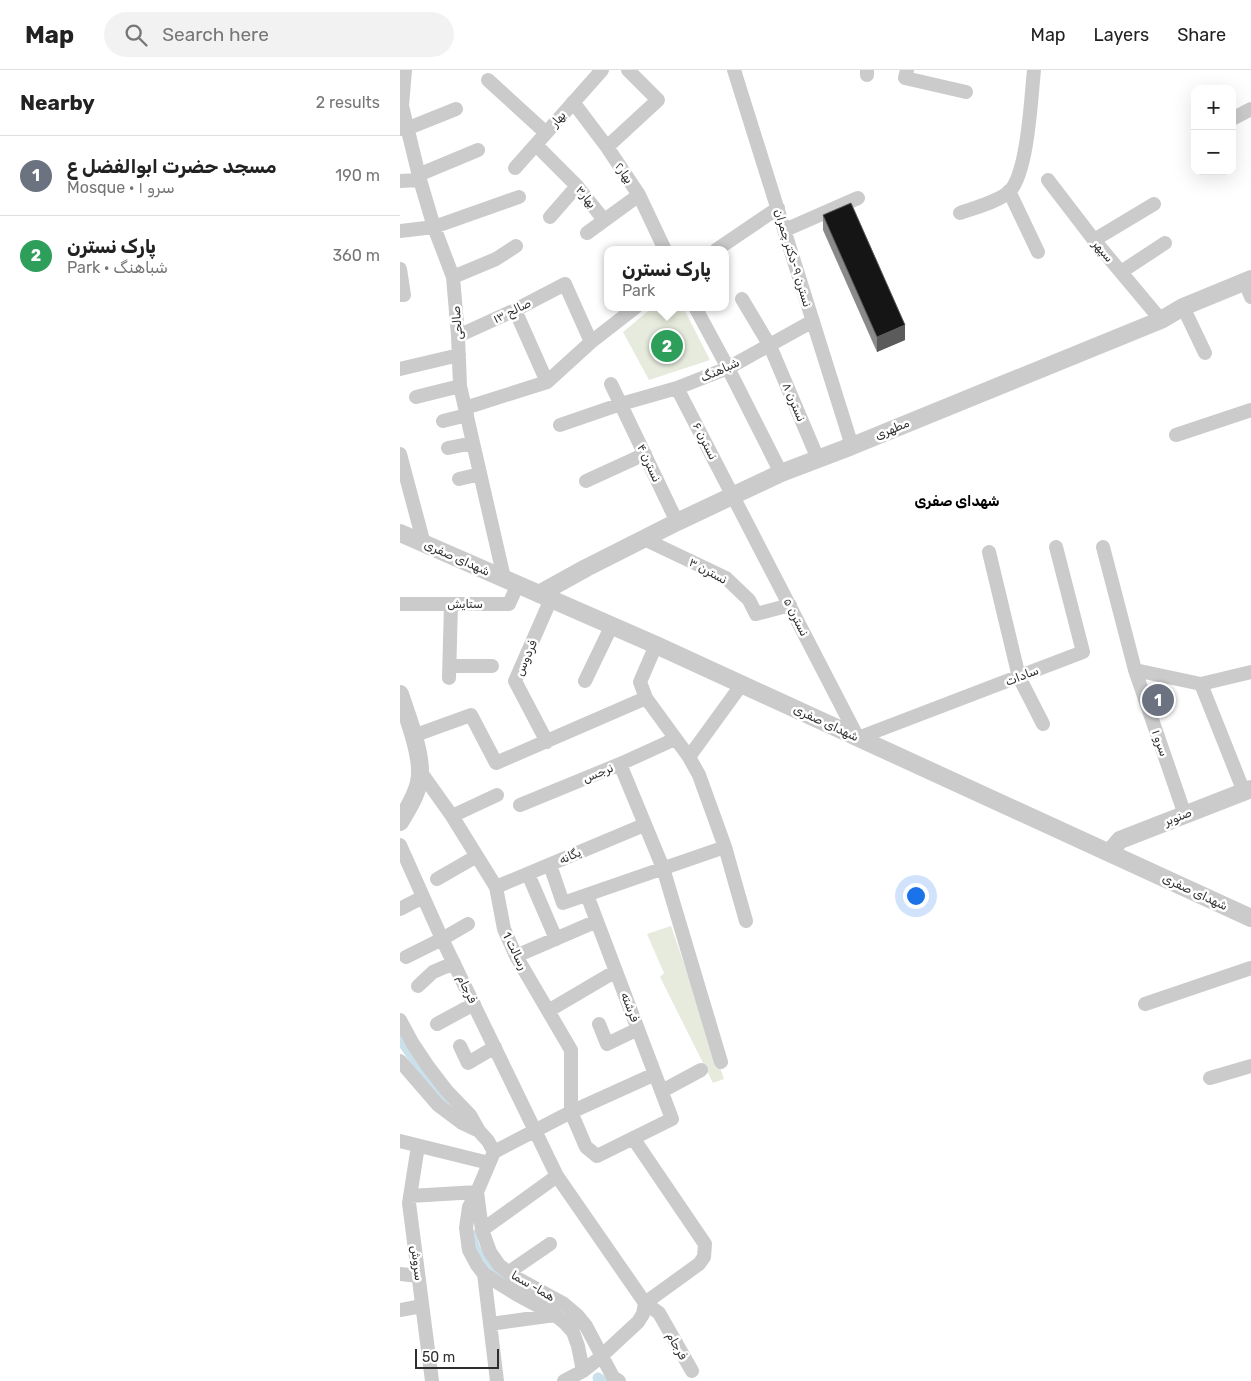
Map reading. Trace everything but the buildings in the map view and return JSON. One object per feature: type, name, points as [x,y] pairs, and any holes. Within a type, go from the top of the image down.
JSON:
[{"type":"street","name":"صالحی","points":[[405,70],[402,106],[403,129],[434,227],[453,277],[460,386],[480,474],[511,581]]},
{"type":"street","name":"بهار","points":[[516,168],[602,70]]},
{"type":"street","points":[[607,147],[658,100],[628,70]]},
{"type":"street","name":"نسترن ۹-دکتر چمران","points":[[734,70],[852,446]]},
{"type":"street","points":[[907,70],[905,78],[966,92]]},
{"type":"street","points":[[960,213],[999,198],[1009,191],[1018,176],[1024,155],[1034,70]]},
{"type":"street","points":[[488,80],[546,133]]},
{"type":"street","name":"بهار۲","points":[[573,102],[607,147],[639,195],[663,246]]},
{"type":"street","points":[[403,129],[456,109]]},
{"type":"street","points":[[1236,117],[1251,109]]},
{"type":"street","name":"بهار۳","points":[[536,145],[577,186],[604,220],[639,195]]},
{"type":"street","points":[[400,181],[419,177],[478,150]]},
{"type":"street","name":"سپهر","points":[[1048,180],[1094,240],[1161,320]]},
{"type":"street","points":[[550,217],[577,186]]},
{"type":"street","points":[[1009,191],[1038,252]]},
{"type":"street","points":[[400,231],[434,227],[519,197]]},
{"type":"street","points":[[785,230],[858,198]]},
{"type":"street","points":[[1094,240],[1154,204]]},
{"type":"street","points":[[722,246],[778,208]]},
{"type":"street","points":[[587,233],[604,220]]},
{"type":"street","points":[[1121,272],[1165,243]]},
{"type":"street","points":[[453,277],[496,259],[516,246]]},
{"type":"street","points":[[400,269],[404,295],[400,296]]},
{"type":"street","name":"صالح ۱۳","points":[[458,336],[515,310],[565,284],[591,342]]},
{"type":"street","name":"مطهری","points":[[545,596],[644,538],[781,472],[852,446],[1161,320],[1184,307],[1249,286]]},
{"type":"street","name":"نسترن ۸","points":[[742,299],[770,346],[818,459]]},
{"type":"street","points":[[1184,307],[1205,353]]},
{"type":"street","points":[[515,310],[547,382]]},
{"type":"street","points":[[443,421],[547,382],[591,342],[631,311]]},
{"type":"street","points":[[697,311],[781,472]]},
{"type":"street","name":"شباهنگ","points":[[560,425],[621,404],[677,388],[728,368],[813,321]]},
{"type":"street","points":[[400,369],[459,355]]},
{"type":"street","name":"نسترن ۴","points":[[611,384],[677,522]]},
{"type":"street","points":[[416,396],[460,386]]},
{"type":"street","name":"نسترن ۶","points":[[677,388],[733,495]]},
{"type":"street","points":[[1176,435],[1251,410]]},
{"type":"street","points":[[448,448],[473,443]]},
{"type":"street","points":[[400,454],[424,544]]},
{"type":"street","points":[[586,481],[644,454]]},
{"type":"street","points":[[459,479],[480,474]]},
{"type":"street","name":"نسترن ۵","points":[[733,495],[858,738]]},
{"type":"street","name":"شهدای صفری","points":[[400,533],[612,625],[1251,918]]},
{"type":"street","name":"نسترن ۳","points":[[644,538],[726,578],[749,600],[756,614],[790,605]]},
{"type":"street","name":"سادات","points":[[858,738],[1084,652],[1056,547]]},
{"type":"street","name":"سرو ۱","points":[[1103,547],[1135,670],[1184,815]]},
{"type":"street","points":[[989,552],[1019,677],[1043,724]]},
{"type":"street","name":"ستایش","points":[[400,604],[509,604],[511,581]]},
{"type":"street","name":"فردوس","points":[[545,596],[515,681],[547,742]]},
{"type":"street","points":[[451,604],[450,672],[492,666]]},
{"type":"street","points":[[585,682],[612,625]]},
{"type":"street","points":[[656,645],[640,682],[646,698],[689,757],[699,775],[725,847],[746,921]]},
{"type":"street","points":[[1135,670],[1202,684],[1251,672]]},
{"type":"street","points":[[689,757],[742,684]]},
{"type":"street","points":[[1202,684],[1248,790]]},
{"type":"street","points":[[400,694],[413,736],[420,771],[417,787],[400,822]]},
{"type":"street","points":[[413,736],[471,715],[496,763],[646,698]]},
{"type":"street","name":"نرجس","points":[[520,805],[675,739]]},
{"type":"street","points":[[620,764],[663,868],[721,1062]]},
{"type":"street","name":"رسالت 1","points":[[420,771],[452,816],[496,887],[504,930],[516,956],[571,1050],[571,1112]]},
{"type":"street","name":"صنوبر","points":[[1109,852],[1120,840],[1248,790]]},
{"type":"street","points":[[452,816],[497,795]]},
{"type":"street","name":"یگانه","points":[[496,887],[644,825]]},
{"type":"street","name":"فرجام","points":[[400,845],[442,939],[557,1176],[644,1303],[659,1313],[692,1371]]},
{"type":"street","points":[[550,865],[563,903],[725,847]]},
{"type":"street","points":[[437,878],[477,856]]},
{"type":"street","points":[[528,874],[556,939]]},
{"type":"street","name":"فرشته","points":[[587,895],[672,1119],[633,1138]]},
{"type":"street","points":[[400,909],[423,897]]},
{"type":"street","points":[[516,956],[597,921]]},
{"type":"street","points":[[406,957],[468,924]]},
{"type":"street","points":[[418,986],[433,972],[454,963]]},
{"type":"street","points":[[1145,1004],[1251,968]]},
{"type":"street","points":[[548,1012],[616,971]]},
{"type":"street","points":[[437,1024],[474,1004]]},
{"type":"street","points":[[400,1020],[409,1038],[427,1065],[446,1090],[470,1116],[488,1141],[491,1158]]},
{"type":"street","points":[[599,1024],[607,1044],[638,1029]]},
{"type":"street","points":[[460,1046],[468,1063],[495,1047]]},
{"type":"street","points":[[400,1061],[438,1105],[462,1123],[479,1131]]},
{"type":"street","points":[[1210,1078],[1251,1066]]},
{"type":"street","points":[[662,1091],[701,1070]]},
{"type":"street","points":[[400,1141],[418,1146],[491,1158],[571,1112],[655,1074]]},
{"type":"street","points":[[564,1381],[584,1370],[638,1322],[643,1314],[644,1303],[699,1264],[704,1257],[705,1248],[705,1244],[633,1138],[597,1156],[586,1147],[571,1112]]},
{"type":"street","name":"سروش","points":[[418,1146],[406,1200],[432,1381]]},
{"type":"street","name":"هما- سما","points":[[491,1158],[477,1192],[482,1230],[490,1252],[499,1265],[528,1285],[564,1304],[577,1315],[586,1326],[599,1358],[613,1377],[619,1381]]},
{"type":"street","points":[[482,1230],[557,1176]]},
{"type":"street","points":[[406,1200],[477,1192]]},
{"type":"street","points":[[477,1192],[469,1207],[466,1228],[469,1250],[477,1265],[484,1274],[565,1323],[573,1332],[584,1370]]},
{"type":"street","points":[[509,1272],[550,1244]]},
{"type":"street","points":[[400,1274],[418,1276]]},
{"type":"street","points":[[484,1274],[497,1381]]},
{"type":"street","points":[[400,1310],[422,1306]]},
{"type":"street","points":[[490,1324],[554,1315]]},
{"type":"shaded area","points":[[648,311],[685,311],[710,360],[649,380],[623,332]]},
{"type":"shaded area","points":[[671,926],[724,1079],[713,1083],[660,977],[664,973],[647,934]]},
{"type":"waterway","points":[[400,1038],[441,1097],[461,1116]]},
{"type":"waterway","points":[[472,1235],[475,1248],[483,1261],[506,1280]]},
{"type":"waterway","points":[[521,1290],[541,1299],[557,1310]]},
{"type":"waterway","points":[[598,1378],[602,1381]]},
{"type":"place","name":"پارک نسترن","points":[[667,346]]},
{"type":"place","name":"مسجد حضرت ابوالفضل ع","points":[[1158,700]]},
{"type":"district","name":"شهدای صفری","points":[[957,501]]}]
